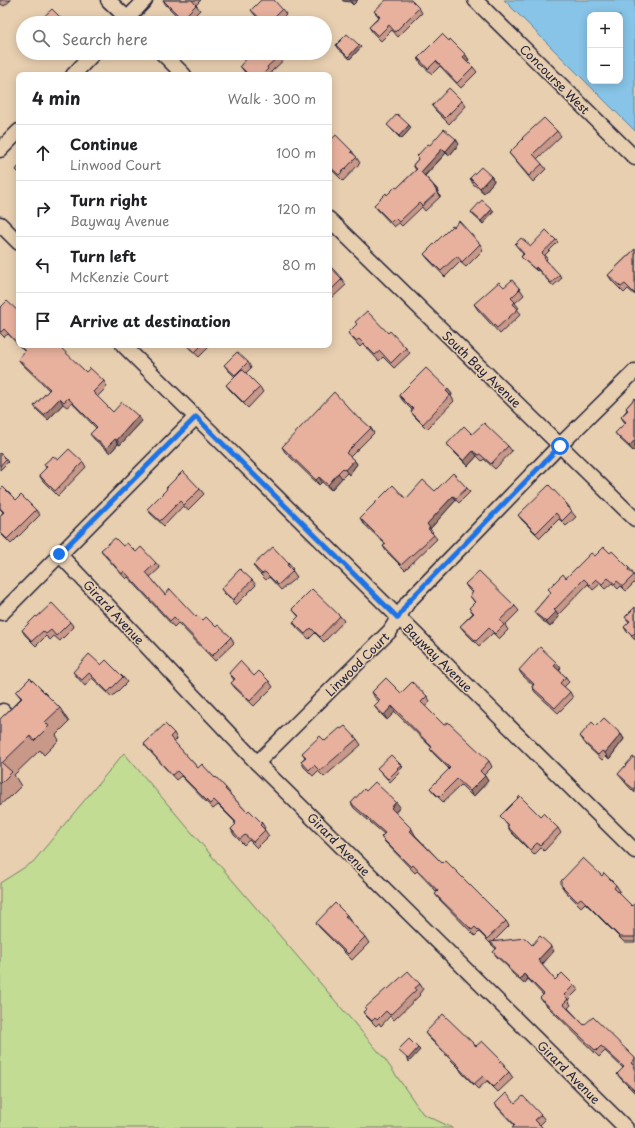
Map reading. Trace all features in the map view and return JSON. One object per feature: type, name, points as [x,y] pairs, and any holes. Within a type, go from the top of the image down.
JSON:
[{"type":"street","points":[[108,0],[122,16]]},
{"type":"street","points":[[132,16],[145,0]]},
{"type":"street","name":"Concourse West","points":[[475,0],[635,158]]},
{"type":"street","points":[[76,72],[87,60]]},
{"type":"street","points":[[169,60],[181,72]]},
{"type":"street","points":[[0,150],[16,134]]},
{"type":"street","name":"South Bay Avenue","points":[[332,222],[635,519]]},
{"type":"street","points":[[0,224],[16,240]]},
{"type":"street","name":"Bayway Avenue","points":[[126,348],[635,851]]},
{"type":"street","name":"Linwood Court","points":[[257,763],[390,631],[408,602],[635,371]]},
{"type":"street","points":[[2,613],[196,417]]},
{"type":"street","name":"Girard Avenue","points":[[59,554],[257,763],[626,1128]]},
{"type":"green space","points":[[124,753],[384,1058],[423,1114],[453,1128],[0,1128],[0,883],[33,862]]},
{"type":"water","points":[[504,0],[635,0],[635,131],[588,84],[623,84],[623,12],[587,12],[587,83]]},
{"type":"building","points":[[163,0],[192,0],[196,5],[185,16],[179,16]]},
{"type":"building","points":[[261,0],[274,0],[282,9],[275,16],[257,16],[251,10]]},
{"type":"building","points":[[386,0],[411,0],[419,8],[395,32],[389,25],[378,36],[369,27],[380,17],[374,11]]},
{"type":"building","points":[[52,9],[59,16],[44,16]]},
{"type":"building","points":[[347,34],[359,45],[348,57],[336,45]]},
{"type":"building","points":[[442,34],[449,41],[450,39],[465,54],[463,57],[473,67],[457,83],[436,61],[428,69],[418,58]]},
{"type":"building","points":[[245,60],[274,60],[267,67],[268,69],[265,72],[246,72],[240,66]]},
{"type":"building","points":[[449,88],[462,101],[445,118],[432,106]]},
{"type":"building","points":[[397,114],[409,125],[399,136],[387,125]]},
{"type":"building","points":[[544,118],[557,131],[533,154],[542,164],[529,176],[509,153],[523,139],[522,138]]},
{"type":"building","points":[[444,129],[456,139],[446,151],[442,149],[421,172],[433,185],[437,192],[422,206],[419,203],[399,222],[395,218],[391,222],[374,205],[386,193],[387,195],[395,187],[397,188],[417,169],[413,165],[419,158],[417,156],[428,144],[430,145]]},
{"type":"building","points":[[336,135],[357,157],[339,175],[332,169],[332,139]]},
{"type":"building","points":[[481,167],[491,176],[480,188],[470,178]]},
{"type":"building","points":[[482,200],[492,209],[481,221],[471,212]]},
{"type":"building","points":[[459,221],[480,244],[462,262],[457,256],[441,271],[424,254]]},
{"type":"building","points":[[546,230],[556,240],[542,253],[545,256],[544,258],[560,275],[551,283],[536,267],[535,269],[521,257],[524,254],[515,244],[521,238],[531,246]]},
{"type":"building","points":[[635,249],[635,294],[625,284],[621,287],[608,275]]},
{"type":"building","points":[[332,268],[342,279],[332,289]]},
{"type":"building","points":[[512,280],[520,289],[511,298],[515,302],[513,304],[518,309],[497,328],[474,304],[499,282],[504,287]]},
{"type":"building","points":[[7,301],[16,309],[16,342],[4,329],[1,332],[0,331],[0,308]]},
{"type":"building","points":[[367,311],[388,333],[390,331],[406,348],[391,363],[380,351],[375,355],[359,339],[356,341],[348,333],[357,324],[355,322]]},
{"type":"building","points":[[22,348],[61,348],[86,372],[90,368],[104,381],[93,392],[113,412],[122,402],[138,416],[117,440],[115,439],[106,448],[90,434],[97,427],[68,398],[64,402],[60,398],[44,415],[34,406],[50,389],[18,359],[25,351]]},
{"type":"building","points":[[191,348],[199,348],[195,352]]},
{"type":"building","points":[[237,352],[248,362],[235,375],[224,365]]},
{"type":"building","points":[[426,368],[448,389],[446,391],[450,395],[423,424],[411,412],[413,409],[399,395]]},
{"type":"building","points":[[242,369],[260,387],[244,403],[226,385]]},
{"type":"building","points":[[334,392],[359,419],[360,418],[371,428],[346,453],[354,460],[345,470],[343,468],[328,485],[319,477],[316,480],[282,447]]},
{"type":"building","points":[[635,398],[635,440],[629,446],[615,433],[626,422],[621,417],[628,410],[626,408]]},
{"type":"building","points":[[484,423],[508,446],[491,464],[480,454],[478,455],[473,451],[464,461],[447,444],[464,426],[472,434]]},
{"type":"building","points":[[69,449],[83,462],[55,491],[39,475],[47,467],[44,464],[53,456],[58,460]]},
{"type":"building","points":[[0,453],[6,459],[0,466]]},
{"type":"building","points":[[183,471],[200,489],[184,505],[180,501],[160,521],[147,509]]},
{"type":"building","points":[[453,473],[467,488],[456,498],[453,496],[427,524],[430,528],[428,529],[434,535],[401,565],[383,546],[386,544],[360,518],[393,485],[406,499],[423,480],[435,491]]},
{"type":"building","points":[[549,485],[572,511],[562,521],[556,513],[536,533],[518,515]]},
{"type":"building","points":[[3,487],[16,500],[21,495],[36,510],[7,539],[0,532],[0,516],[4,512],[0,508],[0,490]]},
{"type":"building","points":[[115,538],[123,546],[127,543],[136,552],[141,547],[156,563],[146,572],[165,595],[170,589],[196,617],[198,615],[203,620],[206,617],[216,627],[218,625],[231,637],[212,656],[174,617],[170,621],[124,571],[122,574],[101,550]]},
{"type":"building","points":[[273,547],[289,564],[287,565],[293,571],[278,585],[265,572],[262,574],[253,565]]},
{"type":"building","points":[[604,547],[610,553],[612,551],[634,575],[623,586],[617,581],[615,584],[608,578],[602,584],[596,579],[590,585],[584,579],[554,610],[556,612],[546,622],[534,612],[551,592],[548,589],[563,574],[566,578],[591,553],[595,556]]},
{"type":"building","points":[[240,569],[252,580],[233,600],[221,589]]},
{"type":"building","points":[[479,571],[515,606],[500,620],[504,625],[495,634],[489,628],[476,641],[460,626],[474,613],[469,608],[475,602],[470,596],[473,592],[465,584]]},
{"type":"building","points":[[312,589],[340,616],[320,637],[311,628],[305,634],[293,622],[299,616],[292,609]]},
{"type":"building","points":[[52,603],[70,622],[56,636],[51,630],[46,634],[43,631],[32,641],[22,630]]},
{"type":"building","points":[[635,607],[635,633],[632,635],[624,627],[630,621],[625,617]]},
{"type":"building","points":[[540,647],[557,663],[554,666],[566,677],[560,683],[570,692],[555,708],[532,687],[534,684],[519,670]]},
{"type":"building","points":[[89,654],[101,665],[106,660],[123,677],[108,692],[89,673],[82,680],[73,672]]},
{"type":"building","points":[[240,661],[254,676],[259,671],[269,681],[250,701],[231,683],[235,679],[229,673]]},
{"type":"building","points":[[30,678],[60,708],[45,722],[49,726],[34,741],[30,736],[2,763],[12,772],[0,784],[0,719],[22,698],[16,692]]},
{"type":"building","points":[[386,678],[401,693],[412,682],[427,696],[421,702],[444,725],[448,722],[489,761],[480,771],[485,776],[470,791],[457,779],[439,797],[430,788],[450,768],[430,749],[432,747],[392,706],[384,715],[374,706],[380,700],[372,692]]},
{"type":"building","points":[[604,718],[621,734],[605,753],[602,751],[598,755],[583,741],[584,740],[580,736],[592,722],[596,726]]},
{"type":"building","points":[[165,724],[174,733],[170,737],[198,768],[202,764],[215,778],[216,777],[226,788],[225,789],[247,812],[249,810],[262,823],[260,825],[265,830],[253,842],[245,835],[240,839],[231,829],[236,822],[214,800],[210,804],[177,771],[172,775],[144,744]]},
{"type":"building","points":[[345,726],[357,739],[320,771],[314,765],[309,770],[301,761],[306,757],[302,753],[320,736],[325,741],[340,728],[341,729]]},
{"type":"building","points":[[391,755],[401,765],[388,779],[377,768]]},
{"type":"building","points":[[633,757],[635,758],[635,790],[618,774]]},
{"type":"building","points":[[375,782],[396,802],[391,808],[412,829],[410,831],[442,863],[445,860],[506,921],[487,939],[475,927],[472,930],[435,894],[438,891],[413,865],[411,867],[381,837],[385,833],[351,803],[364,789],[366,791]]},
{"type":"building","points":[[520,796],[540,816],[543,813],[558,828],[540,845],[537,843],[530,850],[507,826],[509,825],[500,816]]},
{"type":"building","points":[[583,858],[602,876],[604,873],[616,885],[614,888],[632,906],[635,903],[635,937],[620,937],[581,898],[577,901],[561,885],[561,881]]},
{"type":"building","points":[[335,903],[365,937],[348,954],[316,923]]},
{"type":"building","points":[[540,936],[551,946],[538,960],[555,980],[562,973],[574,985],[564,995],[568,999],[563,1004],[584,1025],[593,1017],[635,1058],[631,1063],[635,1067],[635,1091],[617,1074],[624,1067],[601,1046],[596,1051],[540,998],[544,994],[524,974],[520,979],[508,968],[509,967],[493,952],[497,948],[490,942],[525,938],[532,945]]},
{"type":"building","points":[[408,971],[420,984],[415,988],[416,990],[390,1015],[386,1011],[377,1020],[375,1018],[372,1021],[363,1012],[367,1009],[365,1008]]},
{"type":"building","points":[[443,1014],[476,1046],[482,1041],[501,1060],[499,1062],[509,1072],[494,1087],[483,1076],[474,1084],[459,1068],[460,1067],[425,1033]]},
{"type":"building","points":[[409,1039],[418,1048],[408,1059],[398,1050]]},
{"type":"building","points":[[506,1093],[515,1103],[523,1096],[541,1115],[535,1120],[543,1128],[512,1128],[515,1125],[495,1104]]},
{"type":"route","points":[[59,554],[196,417],[398,618],[408,602],[560,446]]}]
